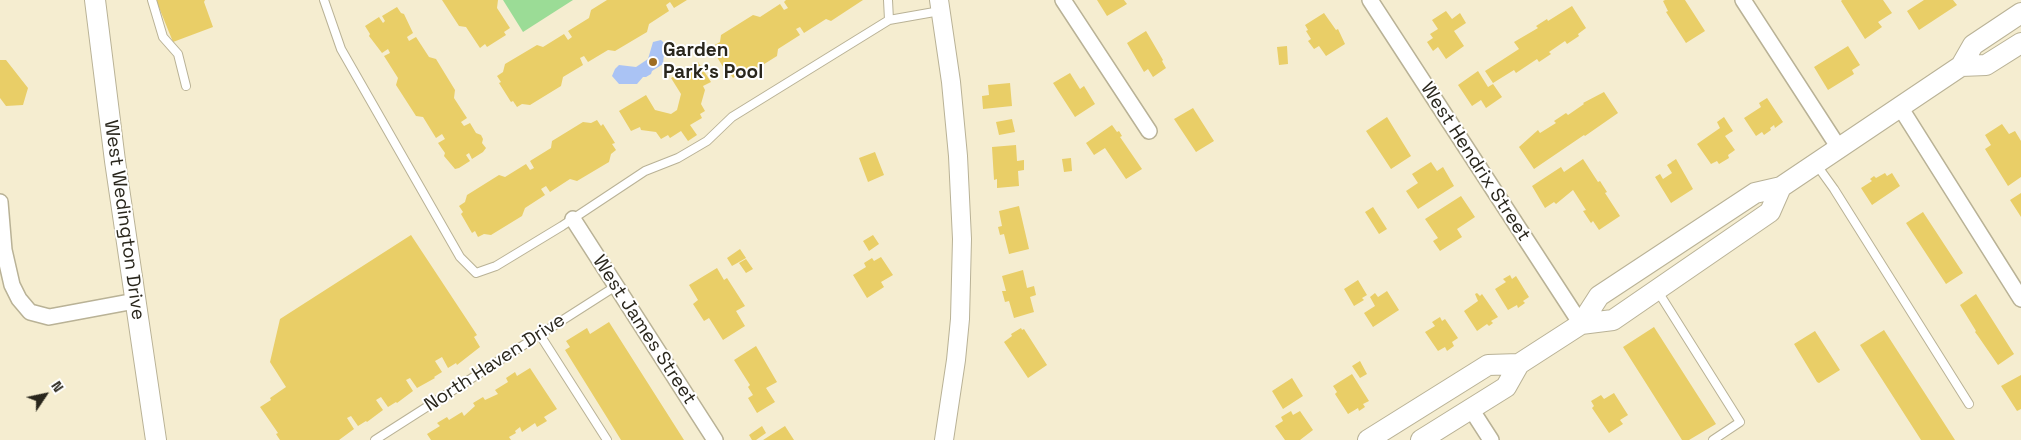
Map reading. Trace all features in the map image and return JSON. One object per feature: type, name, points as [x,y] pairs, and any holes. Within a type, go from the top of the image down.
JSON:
[{"type":"main road","name":"West Wedington Drive","points":[[95,0],[135,301],[156,440]]},
{"type":"main road","points":[[1582,324],[1599,296],[1755,193],[1781,187],[1816,164],[1961,66],[1973,45],[2021,13]]},
{"type":"main road","points":[[1961,66],[1986,66],[2021,43]]},
{"type":"main road","points":[[1421,440],[1506,387],[1519,364],[1582,324],[1612,320],[1770,212],[1781,187]]},
{"type":"main road","points":[[1368,440],[1488,365],[1519,364]]},
{"type":"street","points":[[1063,0],[1149,132]]},
{"type":"street","name":"West Hendrix Street","points":[[1370,0],[1582,324]]},
{"type":"street","points":[[1743,0],[1839,148]]},
{"type":"street","points":[[940,5],[953,101],[962,239],[960,319],[944,440]]},
{"type":"street","points":[[1900,107],[2021,299]]},
{"type":"street","points":[[0,202],[4,250],[12,285],[19,299],[30,312],[49,317],[135,301]]},
{"type":"street","name":"West James Street","points":[[573,219],[715,440]]},
{"type":"street","points":[[1471,409],[1491,440]]},
{"type":"lane","points":[[152,0],[163,37],[178,54],[186,86]]},
{"type":"lane","points":[[324,0],[341,50],[460,257],[476,273],[496,266],[573,219],[645,171],[678,158],[707,141],[732,117],[889,20],[940,5]]},
{"type":"lane","points":[[888,0],[889,20]]},
{"type":"lane","points":[[1816,164],[1834,189],[1969,404]]},
{"type":"lane","name":"North Haven Drive","points":[[374,440],[616,286]]},
{"type":"lane","points":[[1657,290],[1740,422],[1713,440]]},
{"type":"lane","points":[[540,334],[607,440]]},
{"type":"green space","points":[[503,0],[573,0],[523,32]]},
{"type":"water","name":"Garden Park's Pool","points":[[661,40],[669,48],[668,53],[664,54],[663,64],[652,71],[651,74],[643,77],[637,84],[619,84],[612,76],[615,69],[619,65],[636,67],[648,59],[653,42]]},
{"type":"building","points":[[156,0],[205,0],[204,2],[213,27],[173,42]]},
{"type":"building","points":[[442,0],[498,0],[497,8],[510,28],[504,32],[506,35],[487,47],[485,44],[480,48],[466,27],[459,26]]},
{"type":"building","points":[[607,0],[687,0],[674,8],[670,2],[666,5],[669,11],[649,24],[647,32],[615,51],[608,50],[588,62],[584,56],[580,58],[583,65],[563,77],[561,86],[530,105],[522,104],[517,107],[513,101],[511,102],[499,83],[501,82],[497,76],[503,72],[505,64],[537,45],[543,47],[564,34],[568,40],[572,37],[568,31],[589,18],[591,10]]},
{"type":"building","points":[[786,0],[863,0],[831,21],[826,19],[804,33],[800,27],[796,29],[800,35],[778,49],[777,56],[745,76],[739,73],[733,78],[729,72],[727,73],[715,54],[717,52],[713,46],[720,42],[721,35],[753,15],[760,17],[780,4],[784,10],[788,8],[784,2]]},
{"type":"building","points":[[1097,0],[1124,0],[1127,4],[1107,16]]},
{"type":"building","points":[[1685,0],[1705,31],[1686,43],[1666,12],[1668,11],[1663,1]]},
{"type":"building","points":[[1842,0],[1883,0],[1892,13],[1878,22],[1882,27],[1865,39]]},
{"type":"building","points":[[1924,0],[1953,0],[1957,5],[1919,30],[1907,11]]},
{"type":"building","points":[[1572,6],[1586,28],[1578,34],[1579,36],[1567,44],[1565,41],[1539,62],[1537,59],[1516,73],[1514,70],[1493,83],[1485,71],[1519,49],[1514,42],[1538,28],[1536,26],[1547,19],[1548,21]]},
{"type":"building","points":[[397,7],[404,14],[413,33],[407,37],[409,41],[416,37],[429,57],[436,59],[455,90],[454,98],[467,118],[461,122],[464,126],[470,123],[476,133],[481,135],[483,139],[482,143],[486,148],[483,152],[472,159],[469,153],[466,155],[470,161],[459,168],[455,169],[444,156],[445,153],[438,143],[445,139],[442,134],[436,138],[423,117],[416,116],[396,85],[398,78],[384,56],[390,53],[388,49],[382,53],[369,36],[370,34],[365,26],[379,17],[383,23],[385,21],[382,16]]},
{"type":"building","points":[[1446,11],[1452,19],[1460,13],[1466,23],[1454,31],[1464,46],[1446,59],[1438,47],[1433,51],[1427,42],[1433,38],[1430,34],[1438,29],[1432,20]]},
{"type":"building","points":[[1324,13],[1336,30],[1338,29],[1345,44],[1326,56],[1319,46],[1314,49],[1308,41],[1311,39],[1305,25]]},
{"type":"building","points":[[1146,31],[1166,68],[1153,77],[1148,69],[1144,72],[1127,43]]},
{"type":"building","points":[[1287,46],[1288,64],[1279,65],[1277,47]]},
{"type":"building","points":[[1848,46],[1860,65],[1852,70],[1854,74],[1828,90],[1814,67]]},
{"type":"building","points":[[0,60],[6,60],[28,88],[23,105],[6,106],[0,98]]},
{"type":"building","points":[[698,62],[711,82],[703,86],[705,90],[701,104],[705,111],[700,114],[702,118],[690,125],[697,135],[688,141],[681,131],[670,138],[668,135],[661,139],[656,132],[641,130],[640,127],[631,131],[619,111],[646,95],[655,110],[671,114],[677,110],[681,94],[671,78]]},
{"type":"building","points":[[1478,71],[1488,87],[1493,84],[1502,97],[1486,108],[1481,100],[1472,106],[1458,85]]},
{"type":"building","points":[[1070,73],[1080,89],[1084,86],[1095,104],[1075,117],[1053,83]]},
{"type":"building","points":[[1010,83],[1012,106],[983,109],[982,96],[989,95],[988,85]]},
{"type":"building","points":[[1604,92],[1618,113],[1534,169],[1519,147],[1538,130],[1540,133],[1556,123],[1554,121],[1566,113],[1568,115],[1583,103]]},
{"type":"building","points":[[1767,98],[1783,122],[1775,128],[1774,125],[1764,135],[1762,132],[1756,136],[1744,118],[1761,107],[1759,103]]},
{"type":"building","points":[[1193,108],[1214,141],[1196,152],[1174,119]]},
{"type":"building","points":[[1387,117],[1411,156],[1391,169],[1366,131]]},
{"type":"building","points":[[1724,117],[1733,131],[1725,136],[1735,150],[1728,155],[1729,158],[1719,164],[1717,161],[1711,164],[1697,144],[1720,128],[1717,122]]},
{"type":"building","points":[[1012,119],[1015,132],[999,135],[996,122]]},
{"type":"building","points":[[597,120],[601,126],[603,124],[615,143],[612,144],[616,150],[611,154],[609,162],[577,181],[570,179],[550,192],[546,186],[541,189],[545,195],[525,208],[522,216],[491,235],[484,234],[478,237],[475,231],[472,233],[461,214],[463,212],[459,206],[465,202],[467,195],[499,175],[505,177],[526,164],[530,170],[534,168],[530,161],[551,148],[552,141],[583,122],[591,123]]},
{"type":"building","points":[[2002,124],[2009,134],[2015,131],[2021,141],[2021,177],[2008,186],[1985,149],[1991,145],[1985,135]]},
{"type":"building","points":[[1112,125],[1117,132],[1119,131],[1122,136],[1120,137],[1142,169],[1126,179],[1105,148],[1094,155],[1086,143]]},
{"type":"building","points":[[1016,145],[1017,161],[1024,160],[1024,170],[1018,171],[1019,186],[997,188],[997,179],[994,180],[992,147]]},
{"type":"building","points":[[875,152],[884,175],[868,182],[859,158]]},
{"type":"building","points":[[1071,158],[1072,171],[1064,172],[1062,159]]},
{"type":"building","points":[[1583,159],[1598,182],[1600,181],[1607,192],[1605,193],[1620,216],[1599,230],[1593,221],[1591,223],[1583,211],[1586,210],[1573,190],[1556,204],[1554,202],[1545,208],[1532,186],[1561,167],[1564,172]]},
{"type":"building","points":[[1676,159],[1693,189],[1671,203],[1655,177],[1660,174],[1663,179],[1672,173],[1667,165]]},
{"type":"building","points":[[1431,162],[1437,171],[1443,167],[1454,186],[1418,209],[1406,191],[1418,183],[1412,174]]},
{"type":"building","points":[[1885,173],[1887,176],[1892,173],[1900,186],[1872,205],[1861,188],[1872,181],[1870,179],[1874,176],[1876,178]]},
{"type":"building","points":[[2021,193],[2021,217],[2010,200]]},
{"type":"building","points":[[1461,196],[1475,217],[1457,229],[1462,237],[1440,251],[1433,241],[1438,238],[1425,219]]},
{"type":"building","points":[[1019,206],[1029,249],[1009,254],[1004,234],[1000,235],[998,227],[1002,226],[999,211]]},
{"type":"building","points":[[1373,207],[1387,229],[1379,234],[1365,212]]},
{"type":"building","points":[[1923,212],[1963,273],[1946,284],[1906,223]]},
{"type":"building","points":[[411,235],[477,335],[474,337],[480,347],[457,365],[456,363],[448,368],[442,357],[435,361],[442,372],[417,388],[410,378],[406,380],[413,391],[388,407],[381,397],[376,400],[383,410],[367,422],[358,426],[351,416],[347,418],[354,429],[339,440],[280,440],[276,434],[278,433],[260,407],[286,387],[270,362],[280,319]]},
{"type":"building","points":[[873,235],[879,244],[869,251],[863,241]]},
{"type":"building","points":[[740,249],[746,258],[732,266],[727,258]]},
{"type":"building","points":[[881,257],[893,275],[881,282],[884,287],[867,298],[853,275],[866,267],[864,263],[872,258],[874,261]]},
{"type":"building","points":[[746,259],[753,269],[746,273],[739,263]]},
{"type":"building","points":[[717,268],[724,280],[727,278],[745,306],[736,311],[745,326],[723,340],[709,318],[704,321],[693,304],[698,300],[689,285]]},
{"type":"building","points":[[1023,270],[1027,288],[1034,286],[1036,295],[1030,297],[1034,312],[1014,318],[1009,301],[1005,302],[1002,291],[1006,291],[1002,276]]},
{"type":"building","points":[[1510,275],[1512,279],[1516,276],[1529,297],[1518,308],[1517,305],[1508,310],[1495,289],[1506,282],[1503,279]]},
{"type":"building","points":[[1358,280],[1367,295],[1362,298],[1364,300],[1354,306],[1344,289]]},
{"type":"building","points":[[1387,291],[1399,310],[1373,327],[1364,313],[1375,306],[1370,297],[1375,293],[1378,297]]},
{"type":"building","points":[[1477,293],[1480,296],[1482,294],[1498,317],[1491,321],[1493,323],[1489,326],[1487,324],[1477,331],[1464,311],[1478,301],[1475,294]]},
{"type":"building","points":[[1976,294],[2014,354],[1998,365],[1975,332],[1960,305]]},
{"type":"building","points":[[1440,317],[1442,321],[1445,319],[1458,338],[1452,342],[1454,346],[1447,351],[1445,347],[1438,351],[1425,332],[1435,326],[1432,322]]},
{"type":"building","points":[[609,322],[684,440],[621,440],[565,350],[570,347],[566,341],[587,328],[590,334]]},
{"type":"building","points":[[1654,327],[1716,424],[1689,440],[1682,440],[1623,347]]},
{"type":"building","points":[[1021,328],[1022,330],[1024,329],[1047,365],[1028,378],[1004,342],[1012,336],[1011,334]]},
{"type":"building","points":[[1884,330],[1955,440],[1921,440],[1860,345]]},
{"type":"building","points":[[1815,331],[1840,370],[1819,383],[1794,344]]},
{"type":"building","points":[[756,346],[777,382],[766,388],[775,402],[757,413],[748,398],[753,395],[748,387],[750,385],[734,360]]},
{"type":"building","points":[[1360,361],[1367,374],[1360,378],[1352,366]]},
{"type":"building","points":[[530,368],[557,409],[544,417],[547,421],[537,427],[535,423],[522,432],[520,427],[515,431],[516,433],[509,437],[511,440],[431,440],[427,434],[440,426],[437,423],[447,417],[449,420],[462,412],[464,416],[475,406],[473,403],[483,397],[485,400],[498,394],[495,390],[508,382],[506,378],[515,372],[517,376]]},
{"type":"building","points":[[1352,374],[1369,401],[1363,404],[1365,407],[1359,411],[1358,408],[1348,414],[1335,394],[1337,392],[1333,386]]},
{"type":"building","points":[[2021,375],[2021,409],[2017,411],[2001,386]]},
{"type":"building","points":[[1292,378],[1303,396],[1283,409],[1272,391]]},
{"type":"building","points":[[1614,393],[1628,415],[1620,420],[1623,424],[1609,433],[1592,408],[1594,406],[1591,401],[1601,395],[1604,399]]},
{"type":"building","points":[[1291,411],[1293,415],[1300,411],[1313,430],[1300,440],[1285,440],[1275,426],[1283,421],[1281,417]]},
{"type":"building","points":[[762,426],[766,433],[756,440],[752,440],[749,435]]},
{"type":"building","points":[[785,426],[794,440],[763,440]]},
{"type":"place","name":"Garden Park's Pool","points":[[653,62]]}]
